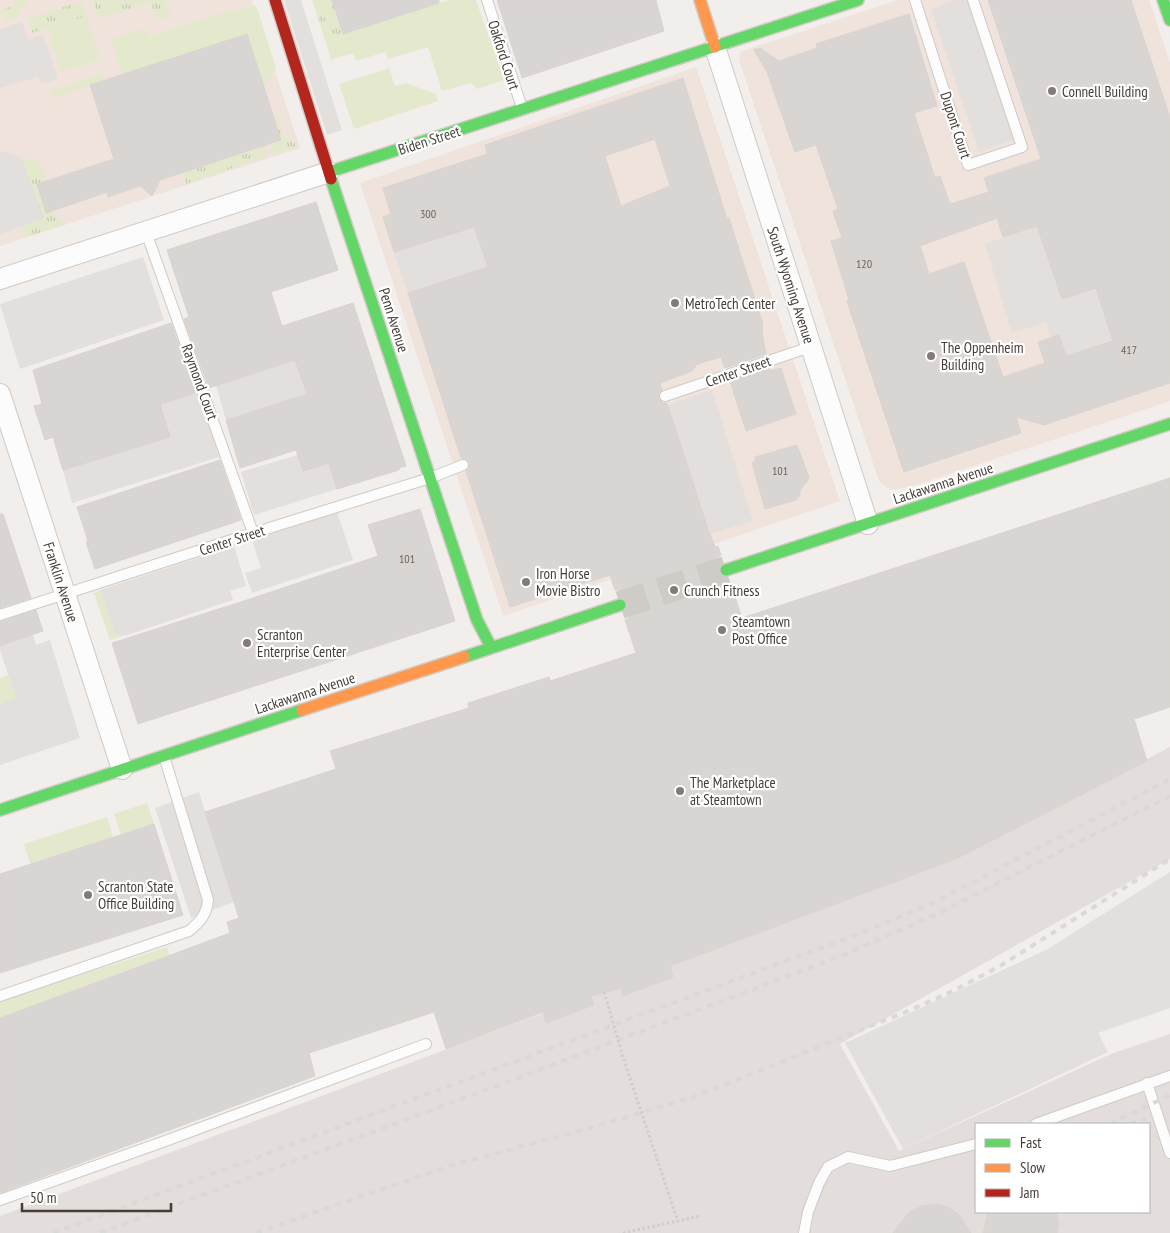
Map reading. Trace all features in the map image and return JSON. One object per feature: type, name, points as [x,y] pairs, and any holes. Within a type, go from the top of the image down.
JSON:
[{"type":"main road","name":"Penn Avenue","points":[[275,0],[329,172],[477,620],[491,647]]},
{"type":"main road","points":[[700,0],[715,47]]},
{"type":"main road","name":"Biden Street","points":[[329,172],[858,0]]},
{"type":"main road","points":[[1163,0],[1170,20]]},
{"type":"main road","name":"Lackawanna Avenue","points":[[726,570],[1170,424]]},
{"type":"main road","name":"Lackawanna Avenue","points":[[0,810],[620,605]]},
{"type":"street","name":"South Wyoming Avenue","points":[[715,47],[868,524]]},
{"type":"street","name":"Biden Street","points":[[0,279],[329,172]]},
{"type":"street","name":"Franklin Avenue","points":[[0,394],[122,769]]},
{"type":"lane","name":"Oakford Court","points":[[487,0],[522,109]]},
{"type":"lane","name":"Dupont Court","points":[[916,0],[968,165],[1022,147],[973,0]]},
{"type":"lane","name":"Raymond Court","points":[[146,232],[253,533]]},
{"type":"lane","name":"Center Street","points":[[665,396],[810,347]]},
{"type":"lane","name":"Center Street","points":[[0,615],[430,478],[463,465]]},
{"type":"lane","points":[[0,996],[190,931],[201,921],[206,911],[208,900],[164,755]]},
{"type":"lane","points":[[0,1200],[426,1044]]},
{"type":"lane","points":[[1039,1123],[1170,1076]]},
{"type":"lane","points":[[1146,1083],[1170,1153]]},
{"type":"lane","points":[[804,1233],[808,1212],[819,1183],[828,1167],[848,1157],[890,1166],[975,1144]]},
{"type":"path","points":[[604,992],[623,1057],[678,1222]]},
{"type":"path","points":[[624,1233],[700,1216]]},
{"type":"shaded area","points":[[0,0],[252,0],[300,148],[0,246]]},
{"type":"shaded area","points":[[284,0],[301,0],[342,130],[327,135]]},
{"type":"shaded area","points":[[898,0],[1149,0],[1170,63],[1170,401],[907,488],[891,490],[879,481],[739,60],[740,52]]},
{"type":"shaded area","points":[[956,0],[967,0],[1014,140],[979,152],[931,9]]},
{"type":"shaded area","points":[[22,22],[28,40],[43,34],[58,79],[41,84],[38,77],[0,88],[0,29]]},
{"type":"shaded area","points":[[696,67],[840,501],[503,616],[360,183]]},
{"type":"shaded area","points":[[0,151],[21,157],[44,218],[0,234]]},
{"type":"shaded area","points":[[1037,226],[1062,299],[1096,288],[1113,341],[1066,356],[1059,335],[1051,338],[1046,322],[1012,333],[985,244]]},
{"type":"shaded area","points":[[474,227],[488,267],[408,293],[394,252]]},
{"type":"shaded area","points":[[143,257],[164,320],[20,369],[0,304]]},
{"type":"shaded area","points":[[295,360],[307,394],[226,420],[216,385]]},
{"type":"shaded area","points":[[712,390],[753,521],[710,534],[667,405]]},
{"type":"shaded area","points":[[199,392],[219,457],[72,503],[63,470],[170,437],[160,404]]},
{"type":"shaded area","points":[[298,455],[329,463],[337,489],[254,515],[241,472]]},
{"type":"shaded area","points":[[337,512],[353,560],[252,593],[245,573],[261,568],[252,540]]},
{"type":"shaded area","points":[[234,546],[246,586],[230,591],[233,600],[127,635],[120,635],[114,632],[100,590]]},
{"type":"shaded area","points":[[33,635],[36,645],[50,640],[80,738],[0,765],[0,704],[16,698],[0,646]]},
{"type":"shaded area","points":[[1170,747],[1170,859],[840,1044],[899,1151],[1111,1054],[1170,1034],[1170,1233],[0,1233],[0,1216],[956,859]]},
{"type":"shaded area","points":[[199,792],[234,902],[191,918],[155,808]]},
{"type":"shaded area","points":[[1170,872],[1170,1008],[1098,1033],[1108,1052],[903,1149],[845,1043],[1046,950]]},
{"type":"green space","points":[[14,0],[25,0],[27,7],[18,10],[20,16],[5,22],[1,10],[15,5]]},
{"type":"green space","points":[[93,0],[166,0],[171,16],[157,20],[151,2],[100,19]]},
{"type":"green space","points":[[312,0],[332,0],[344,37],[326,43]]},
{"type":"green space","points":[[449,0],[476,0],[504,80],[477,89],[471,83],[442,91],[428,47],[388,59],[385,52],[356,61],[353,53],[331,60],[326,43],[344,37],[343,34]]},
{"type":"green space","points":[[82,1],[88,16],[32,33],[27,19]]},
{"type":"green space","points":[[256,5],[276,68],[264,88],[247,35],[122,74],[111,40],[146,28],[149,37],[233,9],[234,13]]},
{"type":"green space","points":[[86,16],[100,59],[61,72],[47,29]]},
{"type":"green space","points":[[389,68],[395,86],[406,83],[436,94],[438,101],[354,129],[339,84]]},
{"type":"green space","points":[[103,73],[106,80],[52,98],[49,91]]},
{"type":"green space","points":[[277,112],[285,137],[297,145],[292,150],[288,149],[273,155],[270,143],[281,140],[273,114]]},
{"type":"green space","points":[[265,145],[268,156],[186,184],[183,172]]},
{"type":"green space","points":[[21,157],[40,162],[47,181],[37,185],[46,213],[52,211],[65,225],[26,237],[22,226],[43,218]]},
{"type":"green space","points":[[100,590],[114,632],[120,635],[127,635],[110,640],[94,593]]},
{"type":"green space","points":[[8,675],[17,699],[0,704],[0,678]]},
{"type":"green space","points":[[147,803],[154,824],[121,835],[114,814]]},
{"type":"green space","points":[[107,817],[113,837],[30,864],[24,844]]},
{"type":"green space","points":[[167,947],[169,955],[0,1018],[0,1001]]},
{"type":"building","points":[[332,0],[439,0],[439,3],[343,34]]},
{"type":"building","points":[[497,0],[656,0],[664,31],[522,78]]},
{"type":"building","points":[[988,0],[1131,0],[1170,117],[1170,383],[1044,425],[1016,417],[1021,433],[904,472],[847,301],[849,300],[831,241],[842,238],[833,211],[838,209],[816,145],[795,152],[767,72],[754,50],[760,48],[779,61],[817,48],[816,44],[909,14],[937,106],[914,113],[935,178],[940,176],[950,204],[989,192],[984,178],[1041,159]],"holes":[[[997,218],[1003,237],[1037,226],[1062,299],[1096,288],[1113,341],[1066,356],[1059,335],[1038,342],[1045,363],[1003,377],[964,262],[929,274],[920,246]]]},
{"type":"building","points":[[247,34],[281,140],[160,180],[152,196],[140,186],[108,197],[107,192],[46,213],[37,184],[114,159],[90,85]]},
{"type":"building","points":[[683,78],[727,219],[729,218],[763,324],[762,332],[766,354],[725,368],[721,357],[697,364],[692,371],[660,383],[662,390],[658,394],[659,399],[663,403],[667,403],[709,532],[715,547],[718,546],[721,555],[715,559],[711,566],[711,574],[715,581],[722,585],[731,585],[742,618],[1170,478],[1170,707],[1134,719],[1147,761],[956,859],[670,966],[673,977],[623,996],[621,988],[591,996],[594,1005],[546,1023],[543,1012],[446,1049],[434,1012],[309,1053],[315,1076],[0,1193],[0,1018],[230,933],[227,922],[239,918],[205,812],[336,769],[330,751],[469,708],[468,703],[549,677],[550,681],[636,653],[625,620],[631,616],[635,609],[635,600],[631,594],[624,590],[615,590],[610,575],[510,607],[466,471],[469,469],[470,463],[467,459],[461,458],[408,293],[488,267],[474,227],[394,252],[383,217],[391,214],[383,188],[487,154],[485,145]],"holes":[[[655,139],[670,186],[621,206],[605,156]]]},
{"type":"building","points":[[316,202],[338,270],[271,292],[282,326],[353,303],[406,466],[399,468],[399,470],[337,489],[329,463],[303,471],[296,450],[240,468],[226,420],[307,394],[295,360],[209,388],[184,319],[189,317],[167,250]]},
{"type":"building","points":[[171,323],[196,393],[160,404],[170,437],[63,470],[53,437],[45,440],[34,406],[42,404],[33,370]]},
{"type":"building","points":[[769,368],[770,371],[781,368],[796,414],[746,431],[730,381]]},
{"type":"building","points":[[797,445],[809,477],[807,482],[800,490],[800,495],[796,500],[765,509],[752,463],[756,461],[755,457]]},
{"type":"building","points":[[220,460],[241,520],[95,569],[77,507]]},
{"type":"building","name":"Scranton Enterprise Center","points":[[420,509],[455,621],[138,724],[112,643],[378,556],[368,525]]},
{"type":"building","points":[[0,514],[3,514],[31,598],[0,608]]},
{"type":"building","points":[[36,610],[43,631],[0,646],[0,622]]},
{"type":"building","name":"Scranton State Office Building","points":[[154,824],[183,915],[0,973],[0,874]]},
{"type":"building","points":[[935,1204],[949,1207],[960,1216],[971,1233],[893,1233],[909,1212],[922,1206]]},
{"type":"building","points":[[988,1213],[1056,1213],[1059,1225],[1057,1233],[983,1233]]},
{"type":"tunnel","points":[[620,605],[726,570]]},
{"type":"railway","points":[[53,1233],[864,932],[935,902],[1170,779]]},
{"type":"railway","points":[[100,1233],[841,956],[939,913],[1170,796]]},
{"type":"railway","points":[[256,1233],[449,1166],[587,1129],[694,1097],[908,1011],[953,991],[1000,966],[1170,859]]},
{"type":"railway","points":[[1112,1123],[1170,1095]]},
{"type":"railway","points":[[1133,1123],[1146,1119]]},
{"type":"traffic: fast","points":[[329,172],[858,0]]},
{"type":"traffic: fast","points":[[1163,0],[1170,20]]},
{"type":"traffic: fast","points":[[331,179],[477,620],[491,647]]},
{"type":"traffic: fast","points":[[726,570],[1170,424]]},
{"type":"traffic: fast","points":[[464,657],[620,605]]},
{"type":"traffic: fast","points":[[0,810],[302,710]]},
{"type":"traffic: slow","points":[[700,0],[715,47]]},
{"type":"traffic: slow","points":[[302,710],[464,657]]},
{"type":"traffic: jam","points":[[275,0],[331,179]]},
{"type":"place","name":"Connell Building","points":[[1052,91]]},
{"type":"place","name":"MetroTech Center","points":[[675,303]]},
{"type":"place","name":"The Oppenheim Building","points":[[931,356]]},
{"type":"place","name":"Iron Horse Movie Bistro","points":[[526,582]]},
{"type":"place","name":"Crunch Fitness","points":[[674,590]]},
{"type":"place","name":"Steamtown Post Office","points":[[722,630]]},
{"type":"place","name":"Scranton Enterprise Center","points":[[247,643]]},
{"type":"place","name":"The Marketplace at Steamtown","points":[[680,791]]},
{"type":"place","name":"Scranton State Office Building","points":[[88,895]]}]
